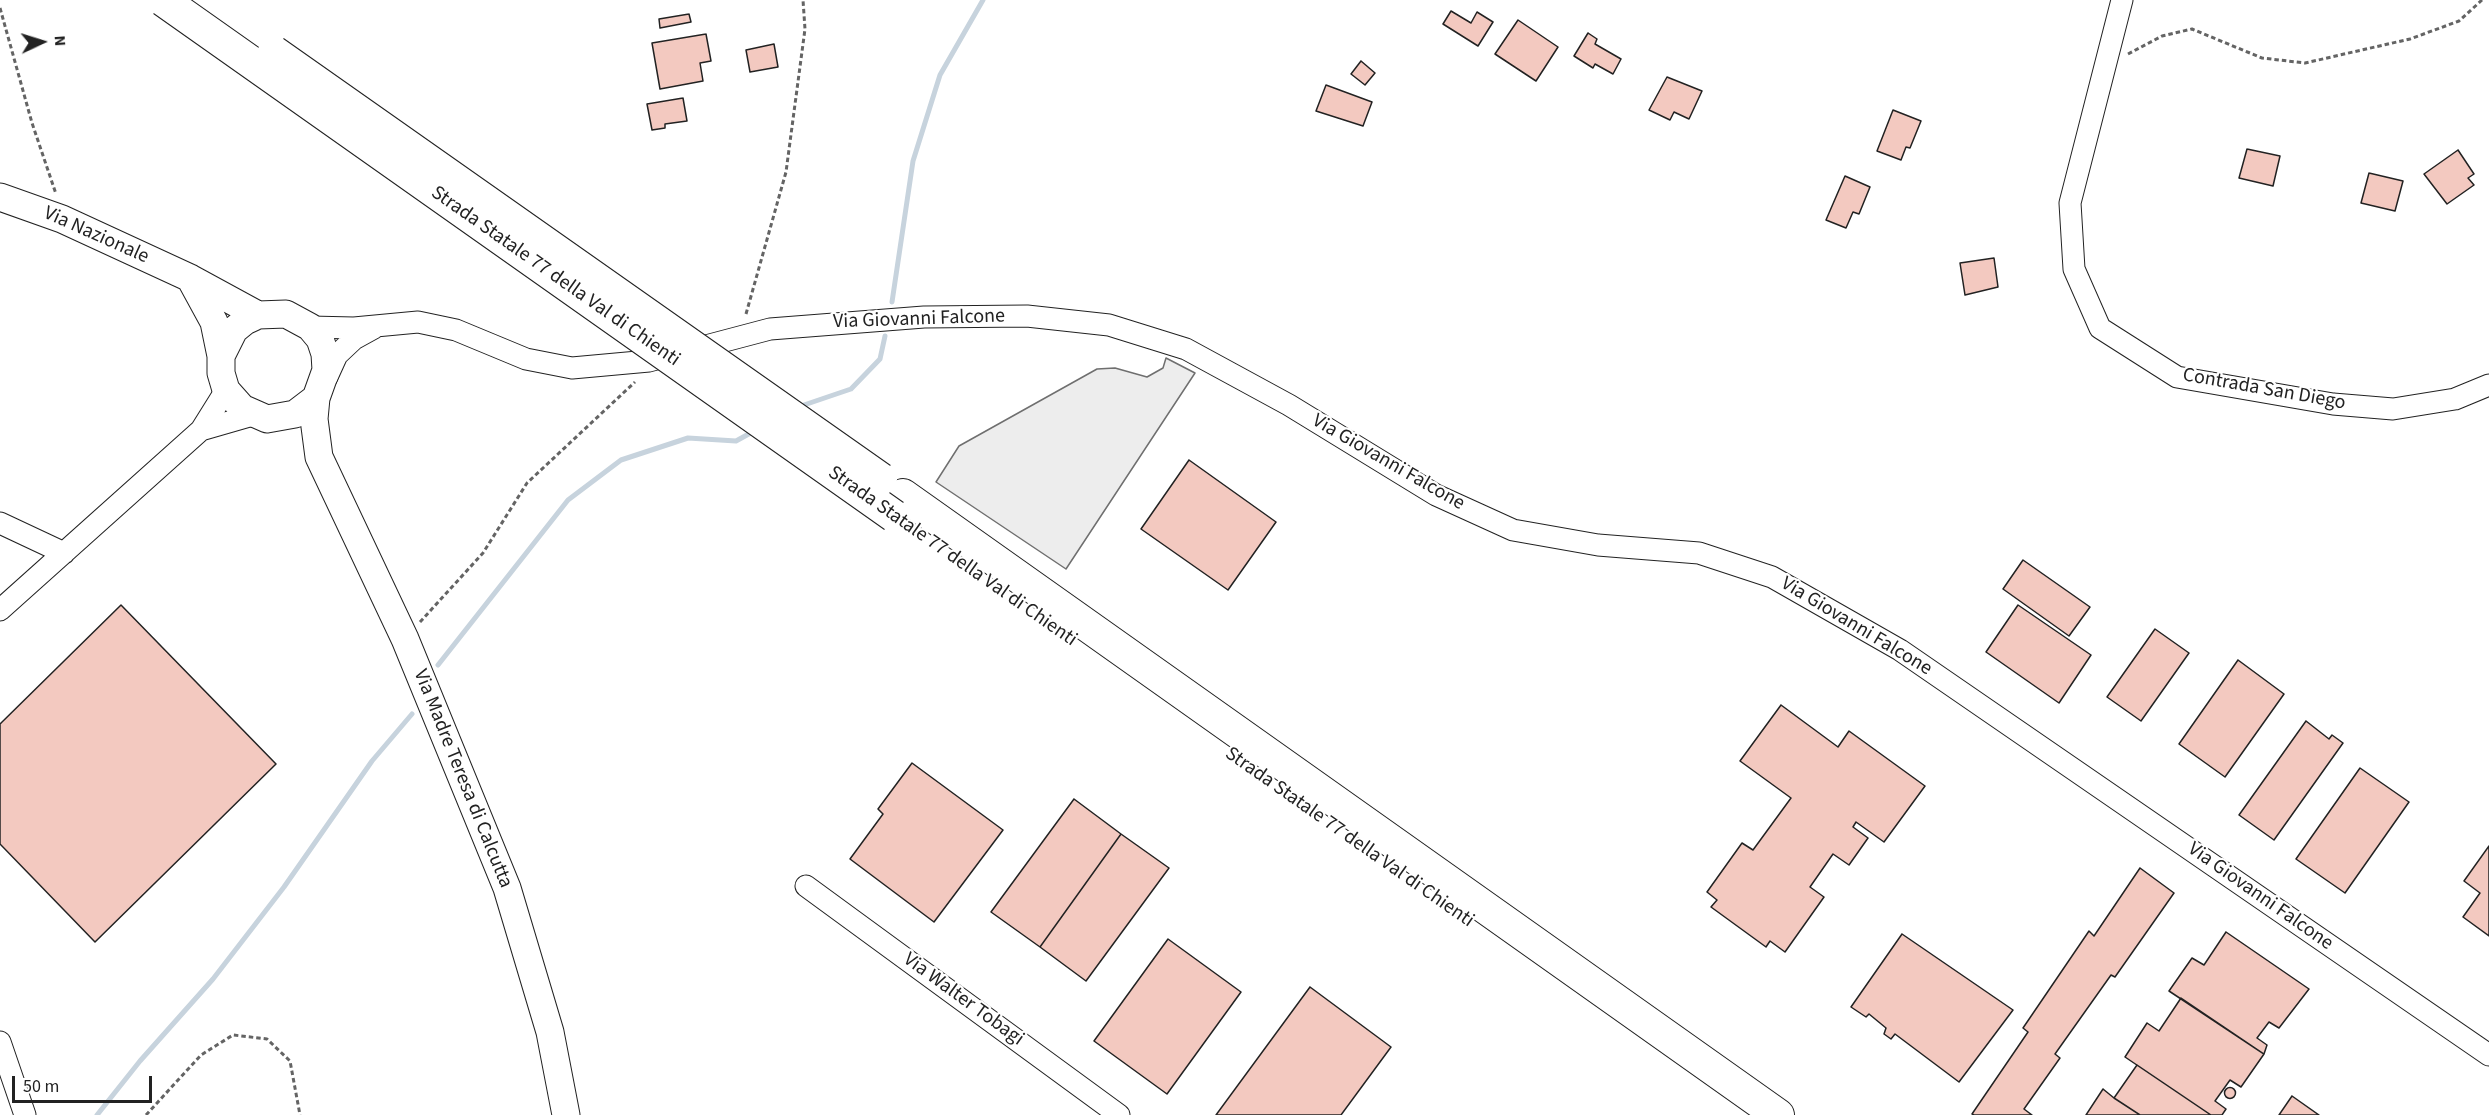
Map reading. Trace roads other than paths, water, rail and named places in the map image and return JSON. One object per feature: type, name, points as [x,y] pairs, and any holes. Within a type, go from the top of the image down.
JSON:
[{"type":"highway","name":"Strada Statale 77 della Val di Chienti","points":[[163,0],[899,505],[1778,1115]]},
{"type":"highway","name":"Strada Statale 77 della Val di Chienti","points":[[200,0],[1741,1115]]},
{"type":"main road","name":"Via Nazionale","points":[[0,197],[62,219],[190,278],[258,315],[286,314],[310,327]]},
{"type":"main road","points":[[190,278],[214,322],[221,356],[221,373],[226,390],[242,408],[253,415],[282,418],[295,414],[319,392],[326,370],[325,354],[320,339],[310,327]]},
{"type":"main road","points":[[221,356],[234,330],[258,315]]},
{"type":"main road","name":"Via Madre Teresa di Calcutta","points":[[319,392],[314,419],[319,457],[405,639],[507,888],[550,1032],[566,1115]]},
{"type":"main road","name":"Via Madre Teresa di Calcutta","points":[[282,418],[319,457]]},
{"type":"street","name":"Contrada San Diego","points":[[2122,0],[2070,203],[2074,269],[2100,328],[2177,377],[2332,405],[2393,409],[2455,399],[2489,385]]},
{"type":"street","name":"Via Giovanni Falcone","points":[[310,327],[354,327],[418,322],[456,330],[526,359],[572,368],[649,360],[770,328],[924,317],[1028,316],[1109,324],[1186,349],[1289,405],[1436,495],[1513,530],[1598,545],[1699,553],[1772,577],[1900,650],[2489,1055]]},
{"type":"street","name":"Via Giovanni Falcone","points":[[319,392],[338,355],[354,339],[383,324]]},
{"type":"street","points":[[0,610],[201,430],[226,390]]},
{"type":"street","points":[[201,430],[253,415]]},
{"type":"street","points":[[0,523],[64,553]]},
{"type":"street","name":"Via Walter Tobagi","points":[[806,886],[1119,1115]]},
{"type":"street","points":[[0,1042],[25,1115]]},
{"type":"waterway","points":[[892,302],[913,161],[940,75],[983,0]]},
{"type":"waterway","points":[[798,407],[851,389],[880,359],[885,336]]},
{"type":"waterway","points":[[438,665],[568,500],[621,460],[688,438],[736,441],[756,430]]},
{"type":"waterway","points":[[97,1115],[140,1061],[213,979],[284,887],[372,761],[412,714]]}]
